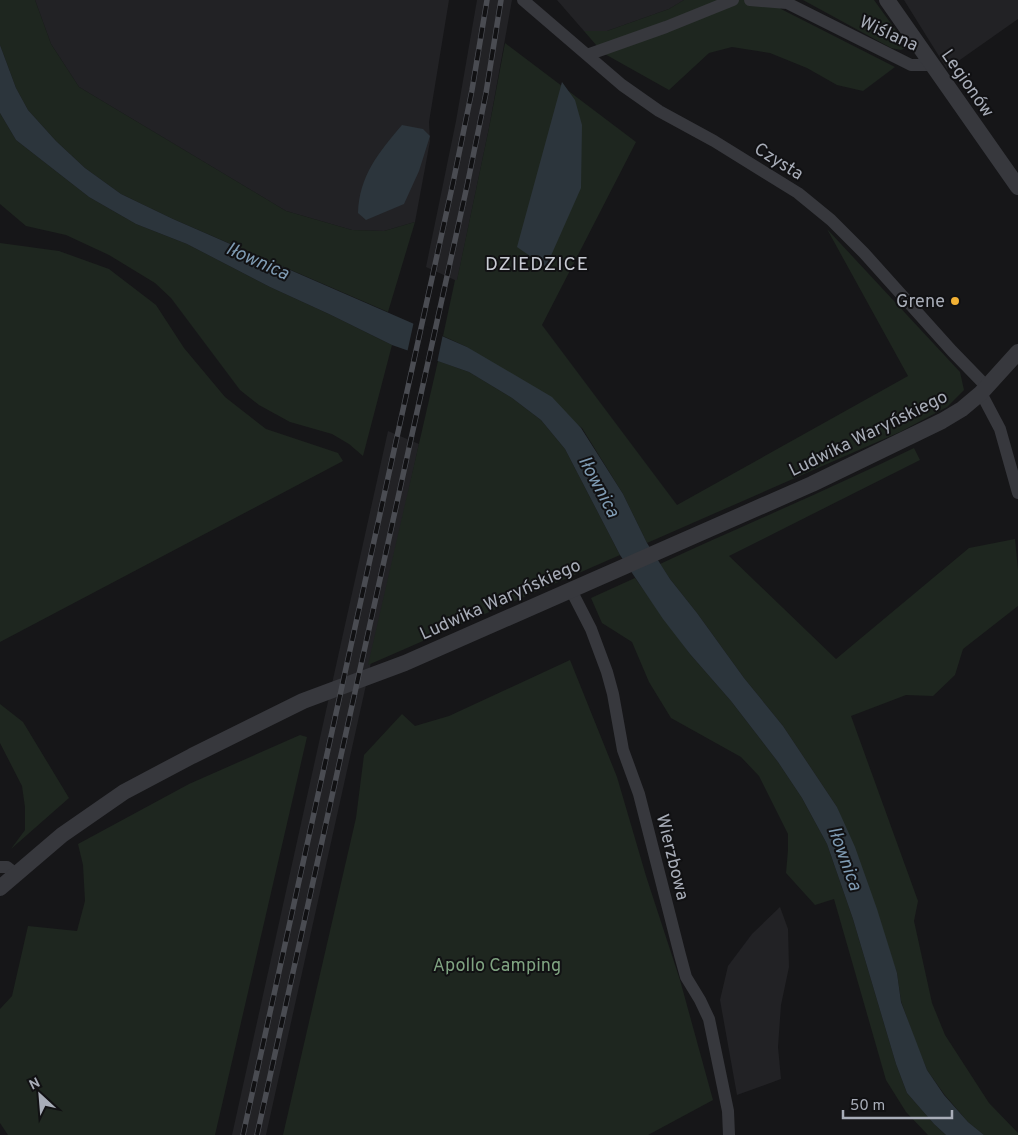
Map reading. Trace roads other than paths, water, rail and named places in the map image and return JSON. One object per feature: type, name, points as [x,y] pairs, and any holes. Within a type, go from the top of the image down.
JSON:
[{"type":"street","name":"Czysta","points":[[522,0],[622,85],[659,111],[714,141],[805,198],[831,220],[864,253],[952,351],[984,390],[1000,429],[1018,493]]},
{"type":"street","points":[[587,55],[666,27],[733,0]]},
{"type":"street","name":"Wiślana","points":[[750,0],[787,3],[911,65],[932,65]]},
{"type":"street","name":"Legionów","points":[[887,0],[1018,187]]},
{"type":"street","name":"Ludwika Waryńskiego","points":[[0,888],[62,835],[124,792],[192,756],[314,696],[406,663],[812,484],[942,421],[962,409],[984,390],[1018,352]]},
{"type":"street","name":"Wierzbowa","points":[[571,590],[590,629],[607,672],[624,750],[639,794],[686,977],[709,1019],[728,1111],[729,1135]]},
{"type":"street","points":[[0,867],[6,867],[16,874]]},
{"type":"water","name":"Iłownica","points":[[0,45],[16,88],[28,110],[56,141],[85,168],[121,194],[173,219],[467,347],[552,397],[581,428],[623,494],[647,543],[670,579],[744,678],[783,726],[837,807],[855,847],[877,909],[897,973],[901,1002],[927,1070],[944,1095],[968,1122],[984,1135],[946,1135],[907,1093],[896,1064],[853,919],[827,844],[802,798],[778,762],[731,701],[690,654],[663,619],[620,555],[565,449],[541,420],[512,398],[469,372],[392,345],[270,287],[187,244],[136,224],[89,197],[16,140],[0,113]]},
{"type":"water","points":[[562,82],[575,100],[582,125],[581,188],[546,267],[517,247]]},
{"type":"water","points":[[402,125],[423,129],[430,136],[419,171],[404,204],[366,220],[358,213],[359,200],[366,176],[378,155]]},
{"type":"railway","points":[[243,1135],[453,183],[472,90],[487,0]]},
{"type":"railway","points":[[257,1135],[467,186],[486,93],[501,0]]},
{"type":"place","name":"Grene","points":[[955,301]]},
{"type":"district","name":"DZIEDZICE","points":[[537,263]]},
{"type":"park label","name":"Apollo Camping","points":[[497,965]]}]
